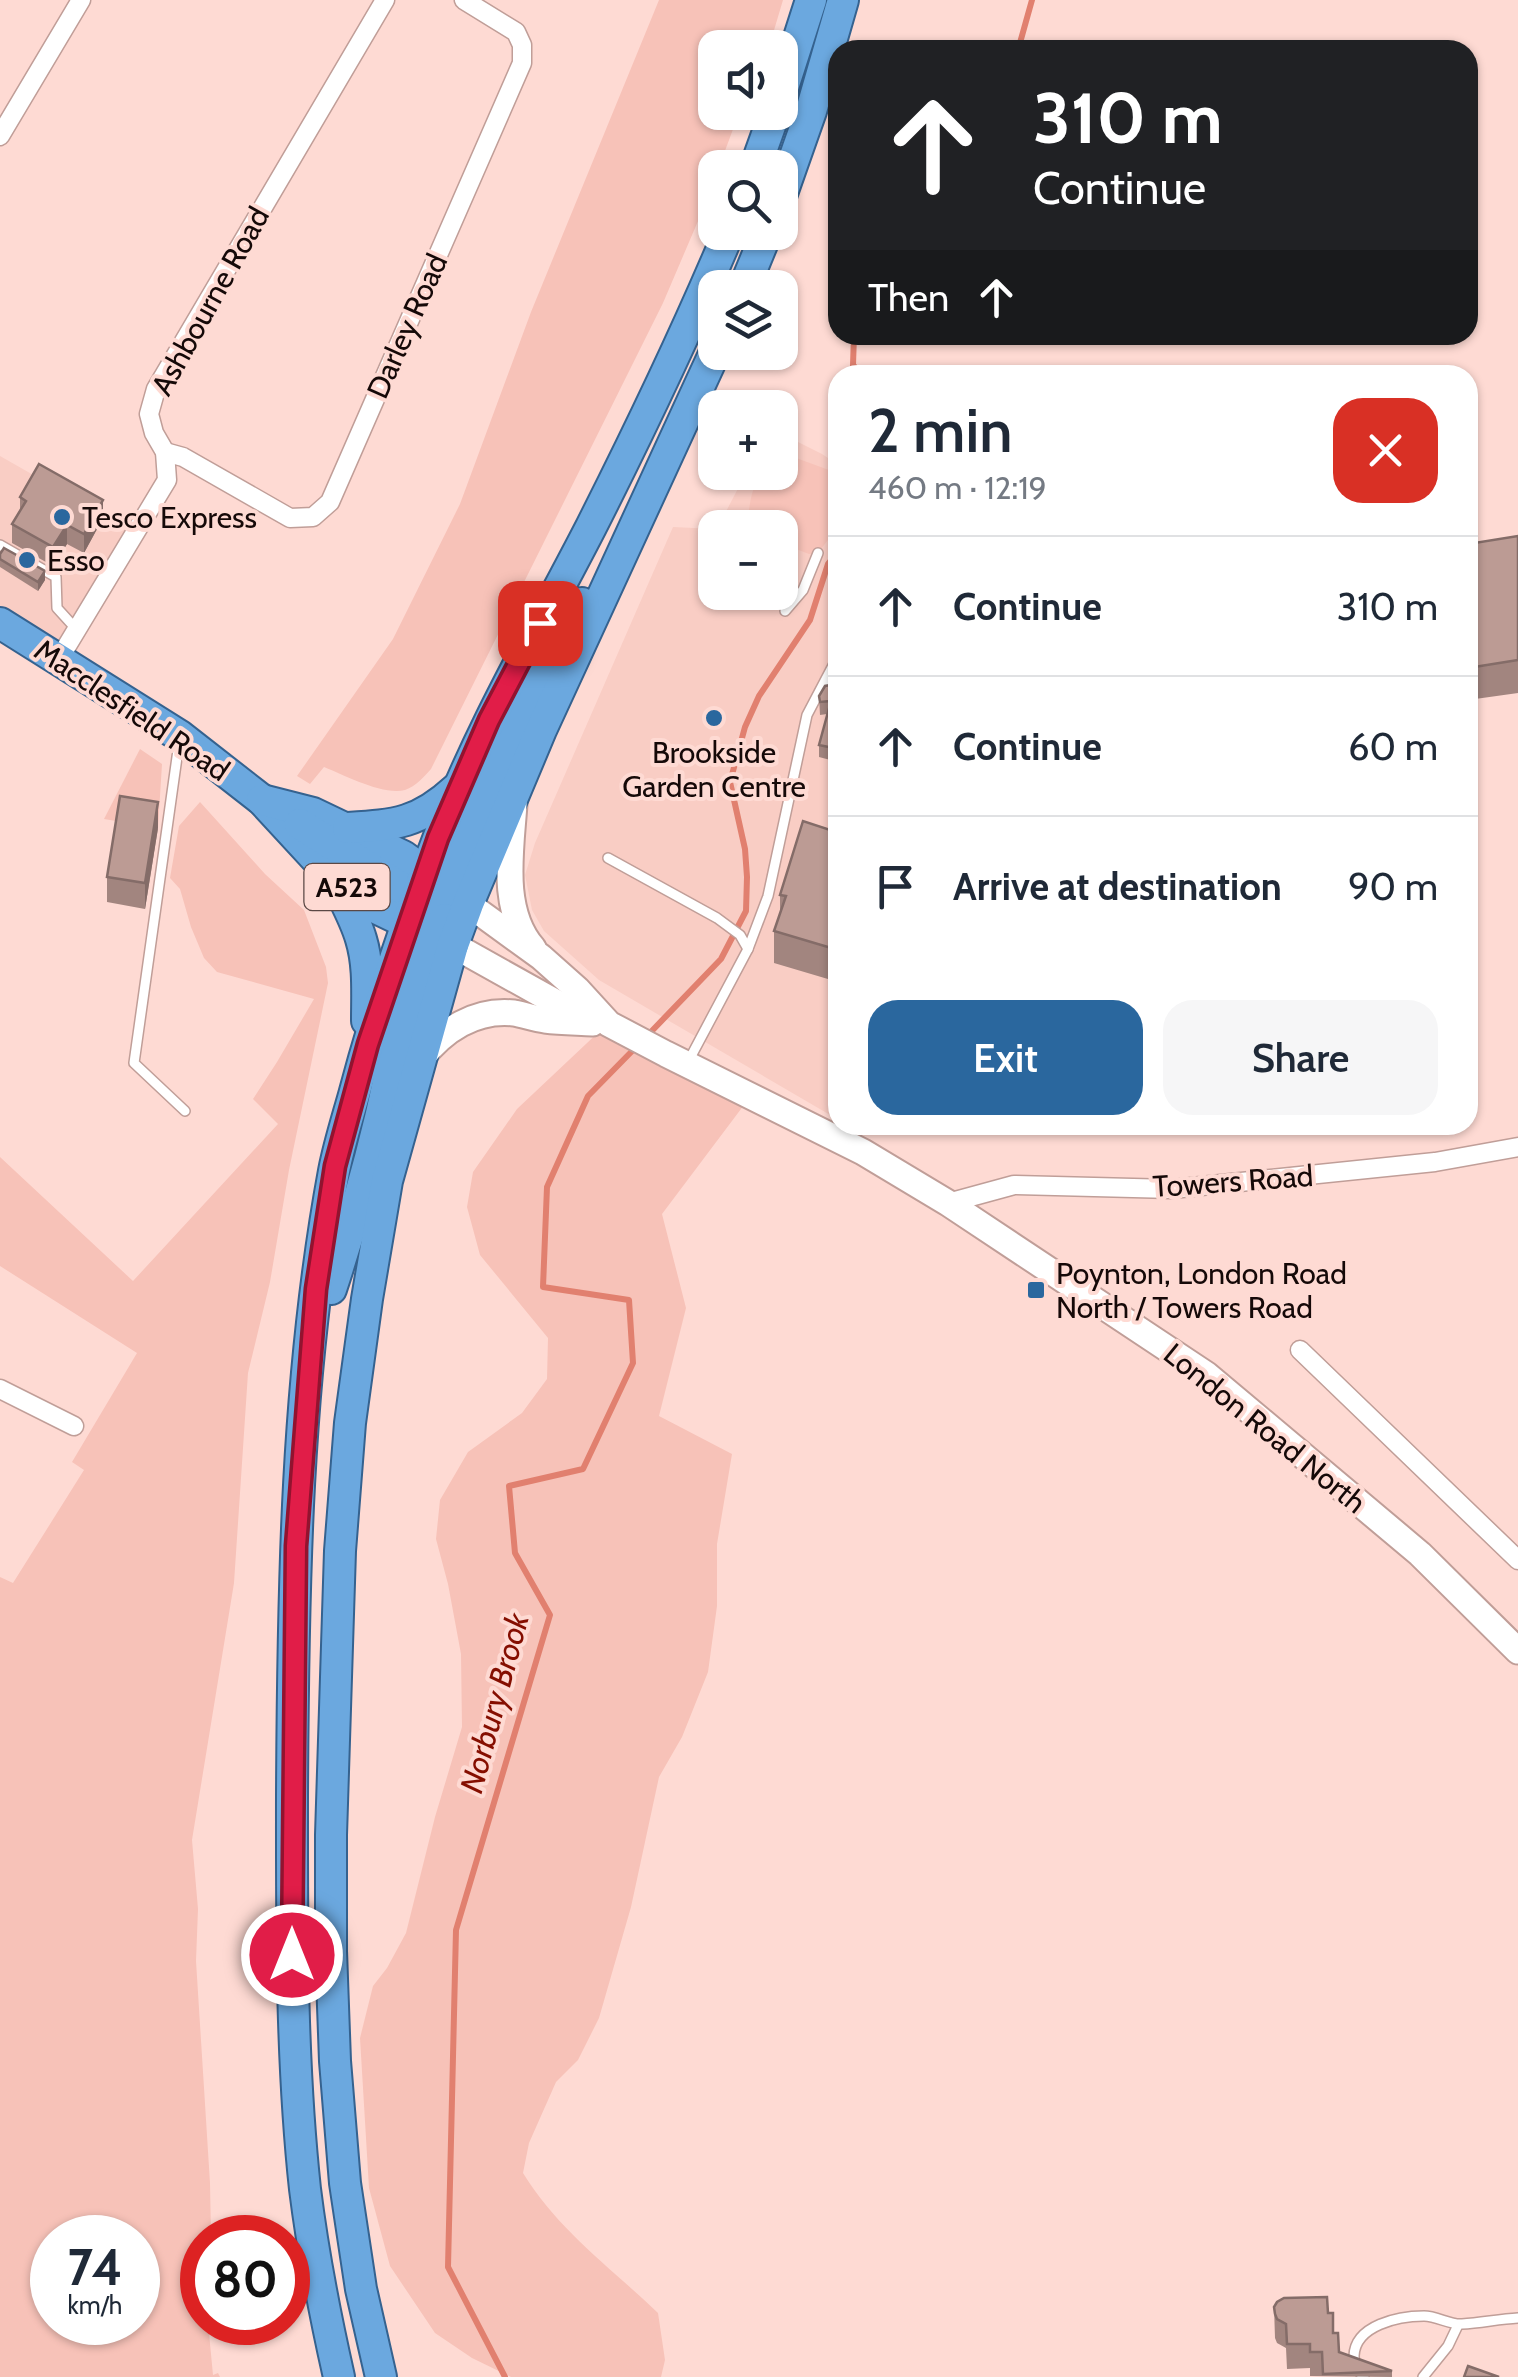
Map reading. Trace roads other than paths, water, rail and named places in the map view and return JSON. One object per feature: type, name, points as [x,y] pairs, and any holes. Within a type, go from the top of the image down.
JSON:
[{"type":"highway","points":[[798,39],[810,0]]},
{"type":"highway","points":[[831,40],[843,0]]},
{"type":"highway","points":[[797,150],[828,52]]},
{"type":"highway","points":[[381,2377],[361,2289],[348,2201],[331,1951],[340,1552],[350,1423],[366,1299],[387,1181],[420,1061],[438,911],[461,784],[489,720],[591,526],[695,314],[722,250]]},
{"type":"highway","points":[[339,2377],[321,2295],[305,2188],[292,1955],[296,1546],[316,1289],[335,1166],[368,1044],[438,911],[515,788],[708,370]]},
{"type":"highway","points":[[311,1349],[359,1203],[405,1013],[438,911],[500,761],[557,642],[646,504]]},
{"type":"highway","name":"Macclesfield Road","points":[[0,624],[180,736],[272,803],[333,877],[376,908],[438,911]]},
{"type":"highway","points":[[345,828],[413,819],[442,802],[461,784]]},
{"type":"highway","points":[[272,803],[303,827],[438,911]]},
{"type":"highway","name":"Macclesfield Road","points":[[272,803],[314,813],[402,856],[438,911]]},
{"type":"highway","points":[[333,877],[363,947],[368,985],[368,1044]]},
{"type":"main road","points":[[515,788],[510,871],[516,919],[525,939],[541,957]]},
{"type":"main road","name":"Macclesfield Road","points":[[438,911],[541,957],[608,1026]]},
{"type":"main road","name":"Macclesfield Road","points":[[438,911],[608,1026]]},
{"type":"main road","points":[[420,1061],[454,1026],[484,1014],[516,1014],[608,1026]]},
{"type":"main road","name":"London Road North","points":[[608,1026],[828,1135]]},
{"type":"main road","name":"London Road North","points":[[829,1135],[948,1203],[1207,1375],[1420,1554],[1518,1650]]},
{"type":"street","points":[[0,136],[81,0]]},
{"type":"street","name":"Ashbourne Road","points":[[59,659],[167,480],[165,452],[149,414],[156,389],[385,0]]},
{"type":"street","name":"Darley Road","points":[[165,452],[183,456],[290,518],[313,517],[330,502],[522,63],[522,45],[516,32],[464,0]]},
{"type":"street","name":"Towers Road","points":[[948,1203],[1014,1185],[1172,1189],[1435,1162],[1518,1147]]},
{"type":"street","points":[[1300,1350],[1518,1560]]},
{"type":"street","points":[[0,1389],[74,1426]]},
{"type":"lane","points":[[0,545],[56,576],[57,608],[77,630]]},
{"type":"lane","points":[[785,611],[803,590],[818,553]]},
{"type":"lane","points":[[676,1059],[748,948],[768,896],[807,715],[828,675]]},
{"type":"lane","points":[[180,736],[134,1063],[185,1111]]},
{"type":"lane","points":[[608,858],[717,918],[740,934],[748,948]]},
{"type":"lane","points":[[1364,2377],[1355,2363],[1356,2345],[1373,2328],[1424,2316],[1458,2325],[1518,2318]]},
{"type":"lane","points":[[1423,2377],[1448,2346],[1458,2325]]},
{"type":"waterway","name":"Norbury Brook","points":[[1021,40],[1032,0]]},
{"type":"waterway","name":"Norbury Brook","points":[[853,365],[854,345]]},
{"type":"waterway","name":"Norbury Brook","points":[[647,1036],[721,959],[746,911],[745,849],[730,782],[745,727],[759,696],[810,620],[828,564]]},
{"type":"waterway","name":"Norbury Brook","points":[[505,2377],[448,2267],[456,1930],[550,1615],[515,1553],[509,1486],[583,1469],[633,1363],[629,1300],[543,1287],[547,1187],[588,1096],[638,1045]]},
{"type":"place","name":"Tesco Express","points":[[62,517]]},
{"type":"place","name":"Esso","points":[[27,560]]},
{"type":"place","name":"Brookside Garden Centre","points":[[714,718]]},
{"type":"place","name":"Poynton, London Road North / Towers Road","points":[[1036,1290]]}]
